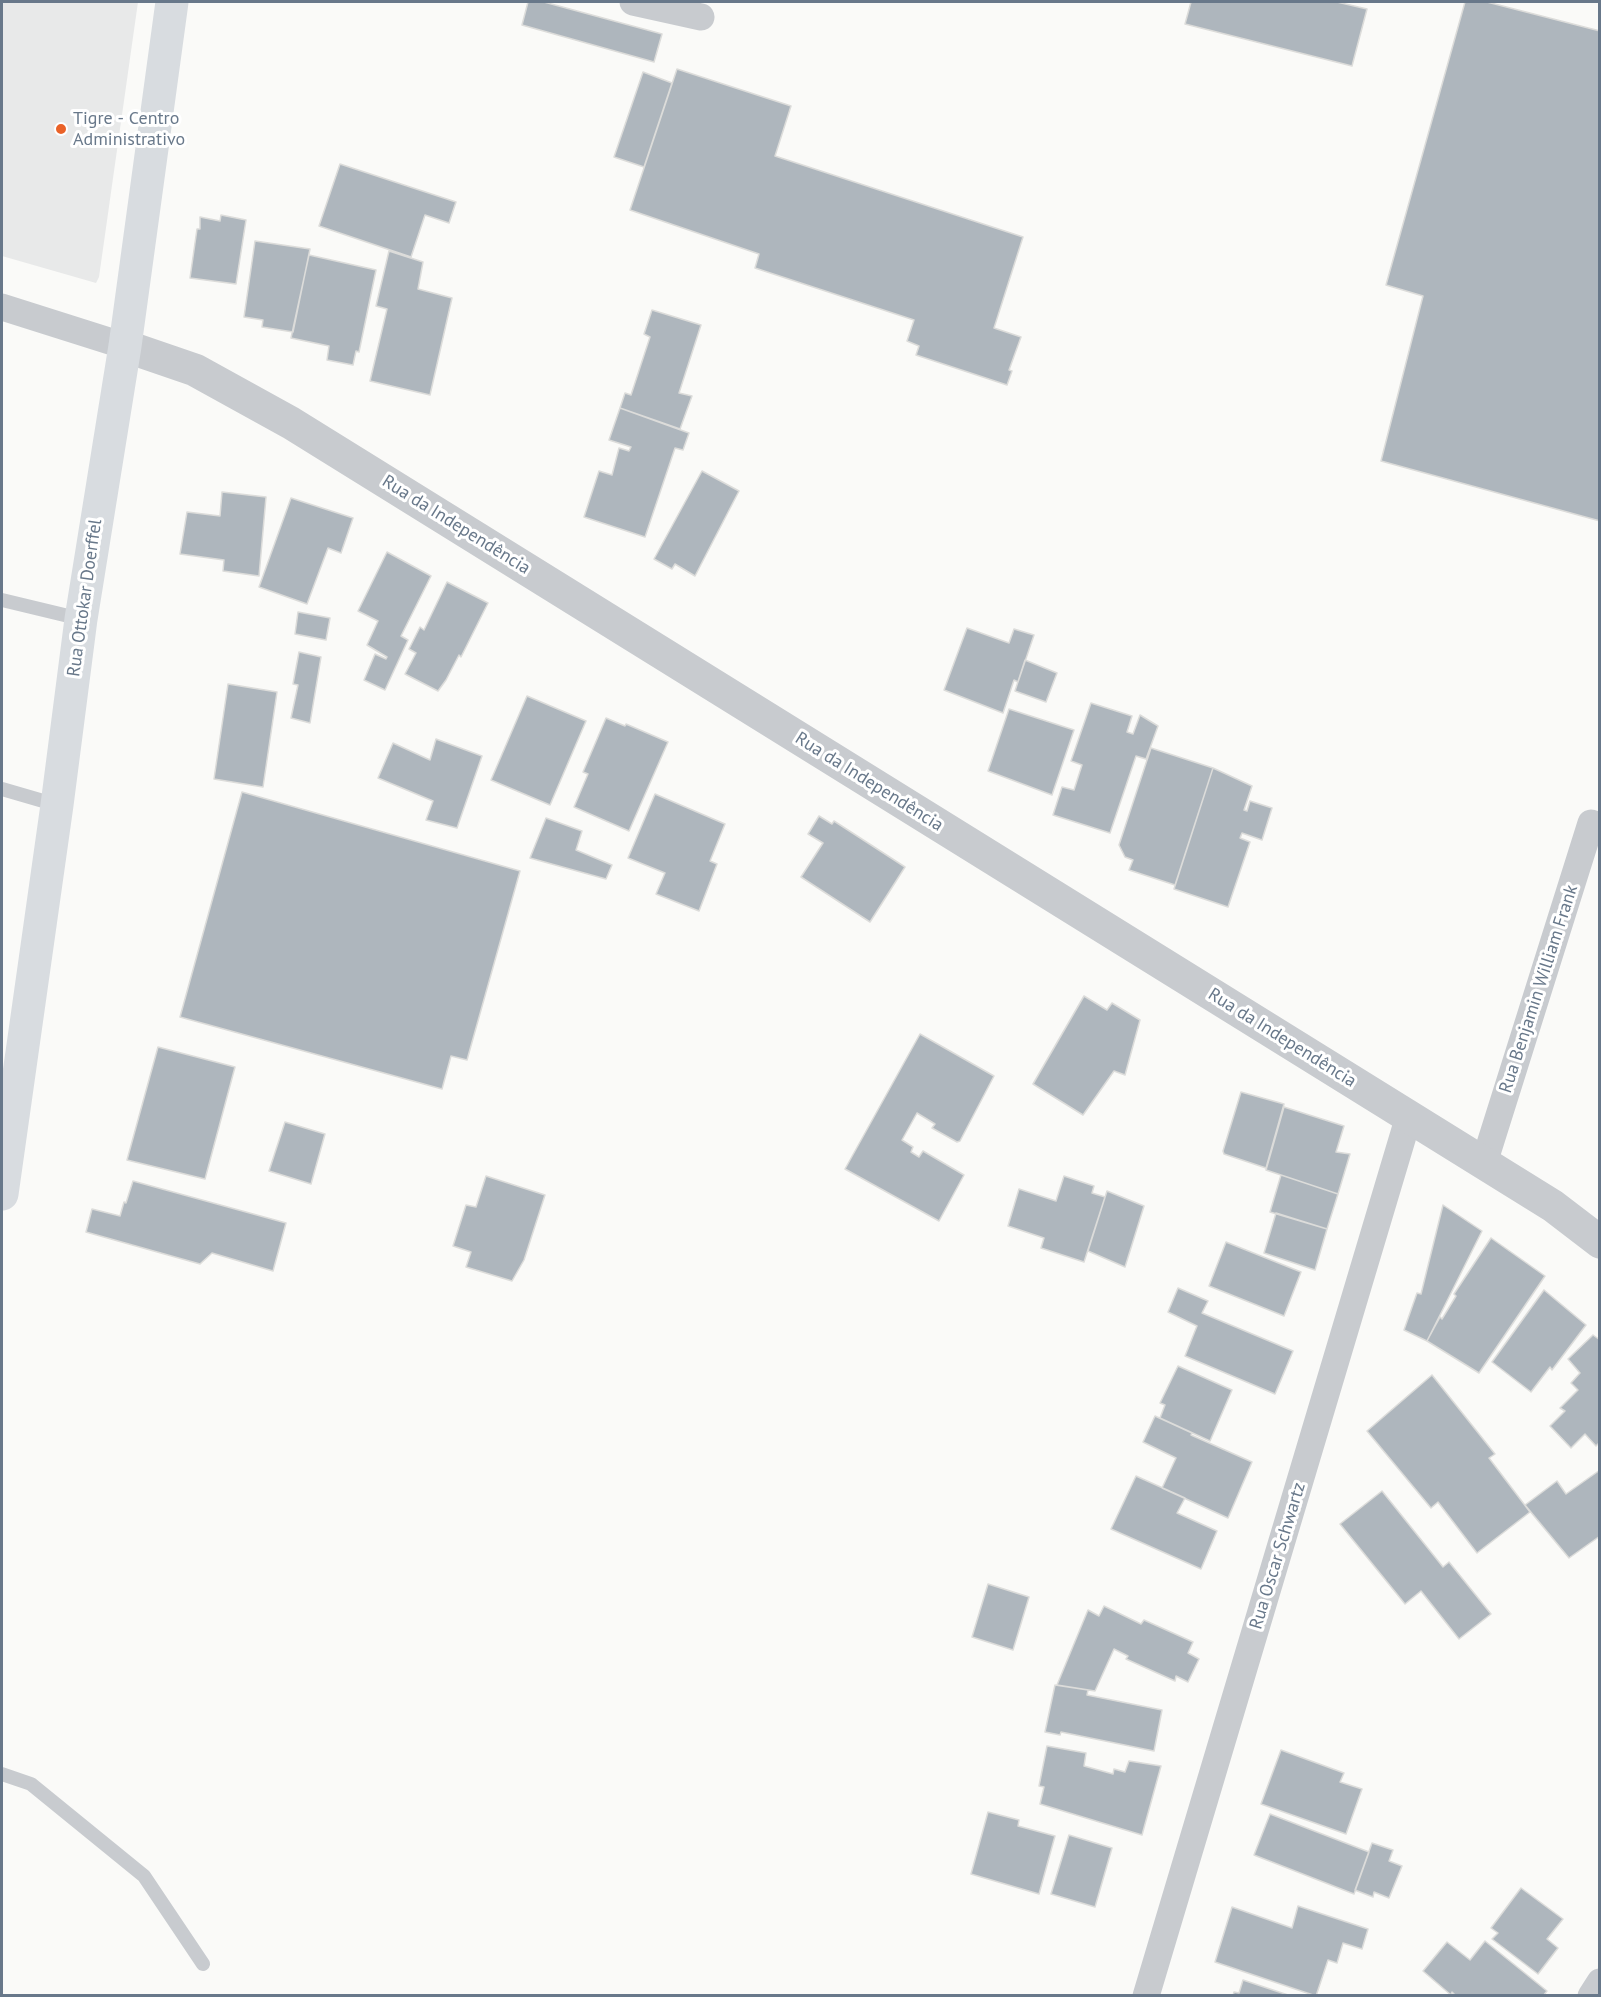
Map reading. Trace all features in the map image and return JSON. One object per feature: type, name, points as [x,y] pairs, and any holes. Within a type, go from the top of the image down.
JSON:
[{"type":"main road","name":"Rua Ottokar Doerffel","points":[[2,1194],[81,619],[125,346],[172,2]]},
{"type":"street","points":[[633,2],[701,17]]},
{"type":"street","points":[[2,307],[125,346]]},
{"type":"street","name":"Rua da Independência","points":[[125,346],[195,370],[291,423],[1553,1206],[1599,1242]]},
{"type":"street","name":"Rua Benjamin William Frank","points":[[1484,1163],[1591,823],[1599,826]]},
{"type":"street","name":"Rua Oscar Schwartz","points":[[1146,1995],[1409,1116]]},
{"type":"street","points":[[1591,1995],[1599,1982]]},
{"type":"lane","points":[[2,600],[81,619]]},
{"type":"lane","points":[[2,789],[57,805]]},
{"type":"lane","points":[[2,1774],[31,1784],[144,1876],[203,1964]]},
{"type":"shaded area","name":"Tigre - Centro Administrativo","points":[[2,2],[138,2],[99,277],[96,283],[2,256]]},
{"type":"building","points":[[528,2],[544,2],[662,34],[654,62],[522,25]]},
{"type":"building","points":[[1191,2],[1337,2],[1367,9],[1352,66],[1185,24]]},
{"type":"building","points":[[1465,2],[1487,2],[1600,31],[1600,521],[1381,461],[1423,296],[1386,285]]},
{"type":"building","points":[[677,69],[791,106],[775,156],[1023,237],[994,328],[1021,337],[1009,370],[1012,371],[1007,385],[916,355],[919,346],[907,341],[914,320],[755,268],[759,254],[630,210]]},
{"type":"building","points":[[643,72],[672,83],[644,167],[614,157]]},
{"type":"building","points":[[340,164],[456,202],[449,223],[425,215],[411,257],[319,226]]},
{"type":"building","points":[[221,215],[246,220],[236,284],[190,278],[197,229],[200,229],[200,217],[220,221]]},
{"type":"building","points":[[255,241],[310,249],[293,332],[262,327],[263,320],[244,317]]},
{"type":"building","points":[[389,251],[423,262],[418,289],[452,298],[430,395],[370,381],[387,309],[376,306]]},
{"type":"building","points":[[309,255],[376,270],[359,352],[356,351],[353,365],[327,360],[329,346],[291,338]]},
{"type":"building","points":[[652,310],[701,325],[679,393],[692,396],[680,429],[620,408],[625,393],[631,395],[650,337],[644,334]]},
{"type":"building","points":[[620,408],[689,433],[683,450],[675,448],[645,537],[584,517],[599,471],[612,475],[619,448],[629,451],[631,447],[609,440]]},
{"type":"building","points":[[702,471],[739,491],[695,576],[675,564],[672,569],[654,559]]},
{"type":"building","points":[[222,492],[266,497],[259,576],[223,571],[224,560],[180,554],[187,512],[220,516]]},
{"type":"building","points":[[291,498],[353,518],[341,553],[328,548],[307,604],[259,587]]},
{"type":"building","points":[[387,552],[431,576],[401,636],[408,640],[385,690],[364,680],[375,654],[386,659],[387,657],[367,645],[378,621],[358,611]]},
{"type":"building","points":[[447,582],[488,603],[461,657],[459,655],[438,691],[405,674],[416,653],[409,649],[420,627],[424,630]]},
{"type":"building","points":[[298,612],[330,618],[326,640],[295,634]]},
{"type":"building","points":[[967,628],[1009,643],[1014,629],[1034,635],[1018,682],[1014,680],[1003,713],[944,690]]},
{"type":"building","points":[[299,652],[321,657],[310,723],[291,718],[298,685],[293,684]]},
{"type":"building","points":[[1025,660],[1057,673],[1046,702],[1015,691]]},
{"type":"building","points":[[228,684],[277,692],[263,787],[214,779]]},
{"type":"building","points":[[527,696],[586,721],[550,805],[491,780]]},
{"type":"building","points":[[1091,703],[1132,716],[1127,732],[1133,734],[1140,715],[1158,726],[1146,759],[1136,756],[1110,833],[1053,815],[1062,787],[1074,790],[1082,765],[1071,761]]},
{"type":"building","points":[[1009,709],[1074,730],[1052,795],[988,771]]},
{"type":"building","points":[[606,718],[668,742],[629,831],[574,807],[588,774],[583,772]]},
{"type":"building","points":[[436,739],[482,756],[457,828],[426,820],[433,801],[378,778],[393,743],[430,760]]},
{"type":"building","points":[[1151,748],[1213,768],[1175,885],[1129,870],[1133,860],[1125,857],[1119,845]]},
{"type":"building","points":[[1213,768],[1252,786],[1244,810],[1247,811],[1250,801],[1272,808],[1262,840],[1242,833],[1240,838],[1250,842],[1228,907],[1174,889]]},
{"type":"building","points":[[242,792],[520,871],[467,1060],[451,1056],[442,1089],[180,1017]]},
{"type":"building","points":[[655,794],[725,824],[710,861],[717,864],[699,911],[656,894],[665,873],[628,858]]},
{"type":"building","points":[[819,816],[832,824],[834,821],[905,867],[870,922],[801,877],[823,843],[808,834]]},
{"type":"building","points":[[546,818],[582,831],[576,850],[612,865],[606,879],[530,858]]},
{"type":"building","points":[[1084,996],[1107,1010],[1112,1003],[1140,1020],[1125,1075],[1114,1071],[1083,1115],[1033,1084]]},
{"type":"building","points":[[920,1034],[994,1076],[960,1141],[957,1142],[932,1128],[935,1124],[917,1113],[902,1140],[913,1147],[911,1152],[919,1157],[923,1151],[964,1175],[939,1221],[845,1169]]},
{"type":"building","points":[[158,1047],[235,1067],[205,1179],[127,1160]]},
{"type":"building","points":[[1241,1092],[1284,1104],[1266,1168],[1224,1154],[1223,1151]]},
{"type":"building","points":[[1284,1107],[1344,1126],[1336,1152],[1350,1154],[1338,1194],[1266,1170]]},
{"type":"building","points":[[285,1122],[325,1134],[311,1184],[269,1171]]},
{"type":"building","points":[[1281,1175],[1338,1194],[1327,1229],[1270,1212]]},
{"type":"building","points":[[486,1176],[545,1195],[524,1260],[512,1281],[466,1267],[471,1252],[453,1246],[466,1205],[476,1207]]},
{"type":"building","points":[[1064,1176],[1094,1186],[1092,1193],[1105,1197],[1084,1262],[1041,1248],[1044,1238],[1008,1226],[1019,1189],[1056,1201]]},
{"type":"building","points":[[133,1181],[286,1223],[273,1271],[212,1253],[200,1264],[86,1232],[92,1209],[120,1216]]},
{"type":"building","points":[[1107,1191],[1144,1206],[1125,1267],[1088,1251]]},
{"type":"building","points":[[1443,1205],[1482,1231],[1427,1341],[1404,1330],[1417,1293],[1421,1294]]},
{"type":"building","points":[[1276,1213],[1327,1229],[1315,1270],[1264,1253]]},
{"type":"building","points":[[1491,1238],[1545,1276],[1479,1373],[1427,1341],[1440,1317],[1442,1319],[1456,1296],[1454,1294]]},
{"type":"building","points":[[1226,1242],[1301,1272],[1284,1316],[1209,1286]]},
{"type":"building","points":[[1178,1288],[1208,1301],[1202,1313],[1293,1351],[1275,1394],[1185,1356],[1197,1326],[1168,1312]]},
{"type":"building","points":[[1544,1290],[1586,1325],[1552,1370],[1550,1367],[1531,1392],[1492,1362]]},
{"type":"building","points":[[1593,1335],[1600,1340],[1600,1442],[1596,1446],[1585,1434],[1571,1448],[1550,1426],[1565,1411],[1560,1408],[1578,1390],[1571,1383],[1580,1373],[1568,1359]]},
{"type":"building","points":[[1178,1366],[1232,1390],[1210,1441],[1160,1418],[1165,1405],[1160,1403]]},
{"type":"building","points":[[1432,1375],[1495,1454],[1489,1458],[1530,1512],[1477,1553],[1438,1502],[1431,1508],[1367,1431]]},
{"type":"building","points":[[1155,1416],[1252,1462],[1228,1518],[1162,1488],[1176,1458],[1143,1442]]},
{"type":"building","points":[[1600,1470],[1600,1536],[1569,1558],[1525,1505],[1557,1481],[1566,1494]]},
{"type":"building","points":[[1136,1476],[1185,1498],[1177,1513],[1217,1531],[1201,1569],[1111,1529]]},
{"type":"building","points":[[1382,1491],[1443,1567],[1449,1562],[1491,1614],[1459,1639],[1421,1591],[1405,1604],[1340,1524]]},
{"type":"building","points":[[988,1584],[1029,1597],[1013,1650],[972,1637]]},
{"type":"building","points":[[1104,1606],[1141,1624],[1144,1620],[1193,1642],[1188,1653],[1199,1659],[1188,1682],[1176,1676],[1175,1681],[1126,1659],[1128,1656],[1114,1649],[1095,1691],[1057,1685],[1088,1610],[1099,1616]]},
{"type":"building","points":[[1055,1685],[1088,1690],[1087,1695],[1162,1710],[1154,1751],[1061,1732],[1060,1735],[1045,1732]]},
{"type":"building","points":[[1047,1746],[1086,1753],[1084,1766],[1113,1774],[1114,1769],[1125,1772],[1129,1761],[1161,1766],[1142,1835],[1040,1804],[1044,1787],[1039,1786]]},
{"type":"building","points":[[1281,1750],[1344,1773],[1340,1782],[1362,1789],[1346,1834],[1261,1804]]},
{"type":"building","points":[[988,1812],[1019,1820],[1018,1826],[1055,1836],[1039,1894],[971,1874]]},
{"type":"building","points":[[1270,1814],[1369,1852],[1354,1894],[1254,1855]]},
{"type":"building","points":[[1069,1835],[1112,1848],[1095,1907],[1051,1894]]},
{"type":"building","points":[[1372,1843],[1393,1850],[1389,1861],[1402,1866],[1389,1898],[1374,1892],[1373,1897],[1355,1890]]},
{"type":"building","points":[[1521,1888],[1563,1919],[1547,1939],[1558,1948],[1538,1974],[1492,1939],[1498,1933],[1491,1928]]},
{"type":"building","points":[[1298,1906],[1368,1929],[1362,1949],[1343,1943],[1337,1963],[1328,1960],[1316,1996],[1215,1962],[1232,1907],[1292,1928]]},
{"type":"building","points":[[1485,1941],[1547,1991],[1543,1996],[1456,1996],[1452,1992],[1451,1995],[1423,1971],[1447,1942],[1470,1960]]},
{"type":"building","points":[[1243,1980],[1291,1996],[1233,1996],[1234,1992],[1239,1993]]},
{"type":"place","name":"Tigre - Centro Administrativo","points":[[61,129]]}]
